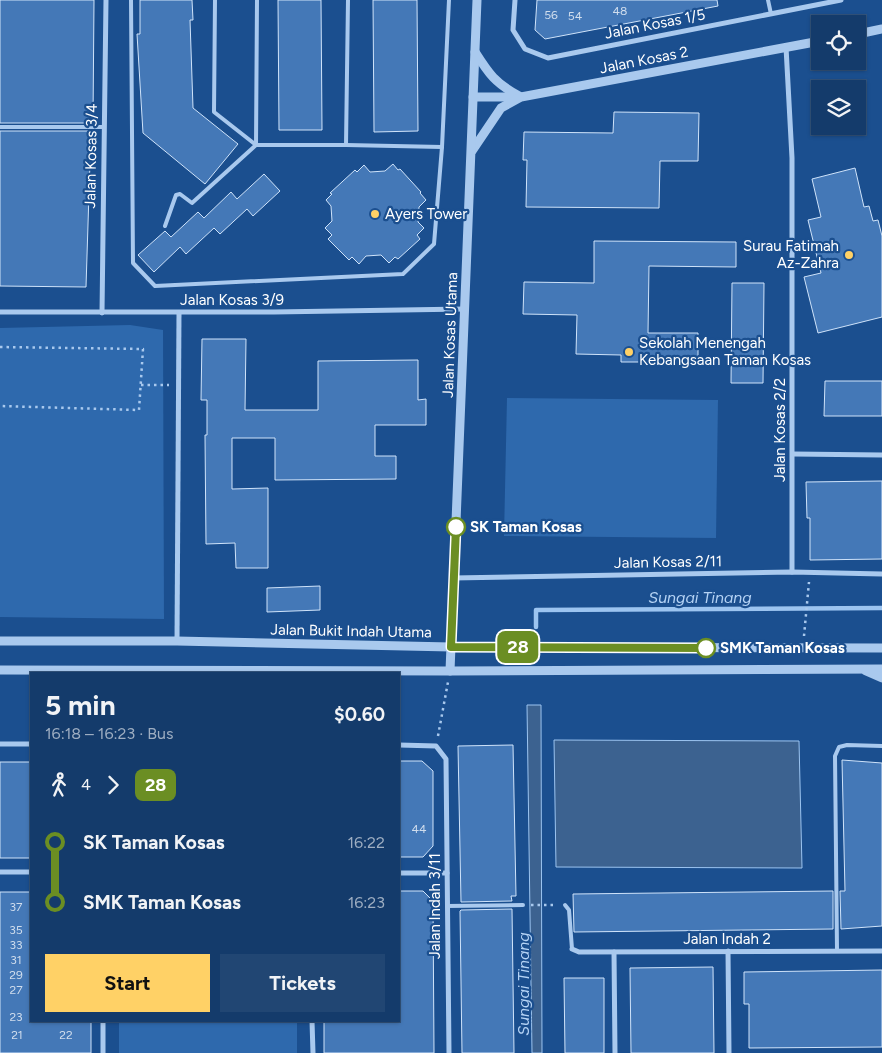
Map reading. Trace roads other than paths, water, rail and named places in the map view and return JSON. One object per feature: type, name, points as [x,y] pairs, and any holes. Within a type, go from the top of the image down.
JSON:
[{"type":"street","name":"Jalan Kosas 3/4","points":[[102,313],[106,0]]},
{"type":"street","name":"Jalan Kosas Utama","points":[[450,671],[477,0]]},
{"type":"street","name":"Jalan Kosas 1/5","points":[[515,0],[513,30],[525,49],[548,58],[842,0]]},
{"type":"street","points":[[866,32],[882,29]]},
{"type":"street","name":"Jalan Kosas 2","points":[[473,97],[521,97],[811,43]]},
{"type":"street","name":"Jalan Kosas 2/2","points":[[786,47],[792,158],[792,572]]},
{"type":"street","points":[[475,52],[492,77],[506,89],[521,97]]},
{"type":"street","points":[[471,152],[501,108],[521,97]]},
{"type":"street","name":"Jalan Kosas 3/9","points":[[0,312],[179,313],[464,309]]},
{"type":"street","points":[[177,641],[179,313]]},
{"type":"street","points":[[793,454],[882,455]]},
{"type":"street","name":"Jalan Kosas 2/11","points":[[454,578],[792,572],[882,574]]},
{"type":"street","name":"Jalan Bukit Indah Utama","points":[[0,641],[177,641],[451,647],[882,648]]},
{"type":"street","points":[[862,669],[882,678]]},
{"type":"street","points":[[0,670],[450,671],[882,669]]},
{"type":"street","points":[[0,744],[30,744]]},
{"type":"street","name":"Jalan Indah 3/11","points":[[400,746],[436,746],[446,759],[449,1053]]},
{"type":"street","points":[[0,872],[30,872]]},
{"type":"street","points":[[400,873],[447,873]]},
{"type":"street","name":"Jalan Indah 2","points":[[572,949],[579,952],[882,951]]},
{"type":"street","points":[[614,952],[615,1053]]},
{"type":"street","points":[[728,952],[729,1053]]},
{"type":"street","points":[[103,1022],[104,1053]]},
{"type":"street","points":[[312,1022],[312,1053]]},
{"type":"lane","points":[[131,0],[133,263],[155,286],[404,274],[434,244],[442,147],[449,0]]},
{"type":"lane","points":[[215,0],[214,112],[256,145],[442,147]]},
{"type":"lane","points":[[165,226],[176,195],[180,194],[192,203],[256,145],[257,0]]},
{"type":"lane","points":[[346,145],[348,0]]},
{"type":"lane","points":[[768,0],[771,14]]},
{"type":"lane","points":[[0,127],[104,127]]},
{"type":"lane","points":[[837,950],[834,756],[839,747],[847,745],[882,746]]},
{"type":"lane","points":[[447,906],[525,905]]},
{"type":"lane","points":[[565,905],[569,910],[572,949]]},
{"type":"waterway","name":"Sungai Tinang","points":[[536,627],[536,610],[882,608]]},
{"type":"place","name":"Ayers Tower","points":[[375,214]]},
{"type":"place","name":"Surau Fatimah Az-Zahra","points":[[849,255]]},
{"type":"place","name":"Sekolah Menengah Kebangsaan Taman Kosas","points":[[629,352]]},
{"type":"place","name":"SK Taman Kosas","points":[[456,527]]},
{"type":"place","name":"SMK Taman Kosas","points":[[706,648]]}]
